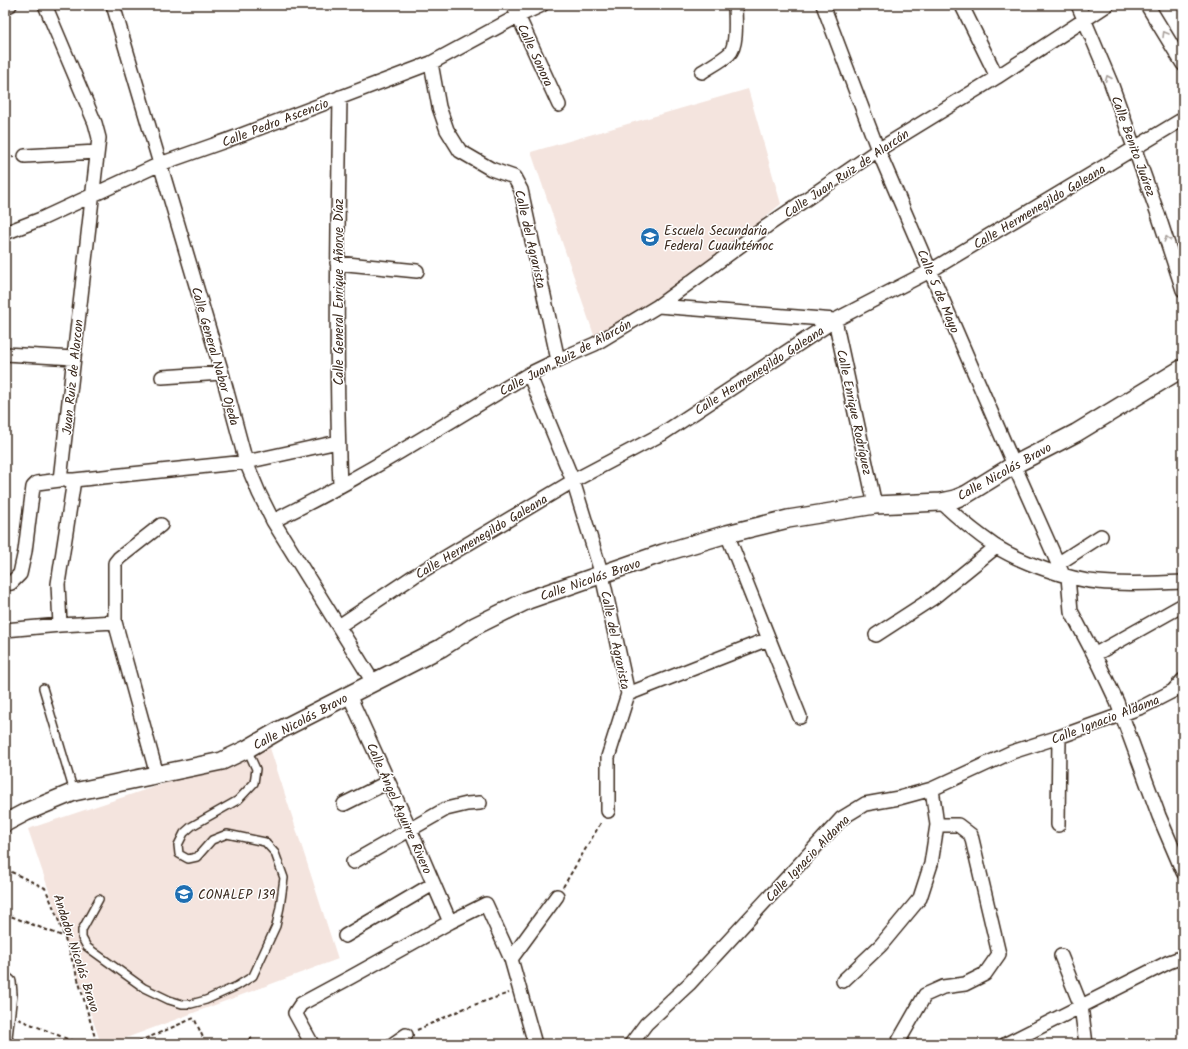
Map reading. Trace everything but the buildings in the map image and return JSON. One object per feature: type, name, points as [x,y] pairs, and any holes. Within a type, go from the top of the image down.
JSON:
[{"type":"street","points":[[5,7],[10,5]]},
{"type":"street","name":"Juan Ruiz de Alarcon","points":[[45,5],[95,123],[99,138],[60,480]]},
{"type":"street","name":"Calle General Nabor Ojeda","points":[[113,5],[222,373],[246,462],[273,521],[373,682]]},
{"type":"street","name":"Calle Pedro Ascencio","points":[[5,233],[41,219],[160,164],[228,140],[431,63],[516,11],[542,5]]},
{"type":"street","points":[[702,72],[730,54],[736,26],[735,5]]},
{"type":"street","name":"Calle 5 de Mayo","points":[[823,5],[878,150],[1014,466],[1063,572]]},
{"type":"street","name":"Calle Benito Juárez","points":[[1078,5],[1083,20],[1111,83],[1159,217],[1183,290]]},
{"type":"street","name":"Calle Juan Ruiz de Alarcón","points":[[273,521],[312,502],[340,486],[529,374],[595,344],[658,306],[768,226],[878,150],[997,77],[1107,5]]},
{"type":"street","points":[[1148,5],[1183,64]]},
{"type":"street","points":[[963,8],[997,77]]},
{"type":"street","name":"Calle Sonora","points":[[516,11],[559,105]]},
{"type":"street","name":"Calle del Agrarista","points":[[431,63],[439,107],[447,130],[460,151],[491,169],[514,177],[521,190],[558,360]]},
{"type":"street","name":"Calle General Enrique Añorve Díaz","points":[[340,97],[337,262],[338,442],[340,486]]},
{"type":"street","name":"Calle Hermenegildo Galeana","points":[[339,626],[414,576],[573,481],[662,434],[836,320],[930,271],[1183,119]]},
{"type":"street","points":[[26,156],[97,152]]},
{"type":"street","points":[[337,262],[417,271]]},
{"type":"street","points":[[658,306],[836,320]]},
{"type":"street","name":"Calle Enrique Rodríguez","points":[[836,320],[875,505]]},
{"type":"street","points":[[5,354],[74,358]]},
{"type":"street","name":"Calle Nicolás Bravo","points":[[5,823],[26,812],[74,792],[222,761],[441,648],[475,626],[528,600],[663,553],[727,534],[788,519],[875,505],[941,502],[955,499],[967,494],[1014,466],[1076,433],[1183,368]]},
{"type":"street","points":[[162,377],[222,373]]},
{"type":"street","name":"Calle del Agrarista","points":[[529,374],[573,481],[602,574],[628,694],[608,756],[608,811]]},
{"type":"street","points":[[5,584],[10,583],[20,574],[26,551],[33,487],[38,483],[246,462],[338,442]]},
{"type":"street","points":[[60,625],[58,584],[74,480]]},
{"type":"street","points":[[941,502],[958,518],[996,547],[1019,558],[1098,582],[1183,582]]},
{"type":"street","points":[[157,775],[115,622],[115,563],[119,558],[161,526]]},
{"type":"street","points":[[727,534],[800,717]]},
{"type":"street","points":[[1063,572],[1101,536]]},
{"type":"street","points":[[876,635],[933,598],[996,547]]},
{"type":"street","points":[[1063,572],[1070,612],[1094,655],[1114,696],[1159,816],[1183,872]]},
{"type":"street","points":[[1094,655],[1183,605]]},
{"type":"street","points":[[5,630],[115,622]]},
{"type":"street","points":[[628,694],[768,639]]},
{"type":"street","name":"Calle Ignacio Aldama","points":[[631,1044],[646,1024],[689,984],[842,818],[865,804],[900,798],[932,789],[1012,752],[1142,707],[1178,691],[1183,680]]},
{"type":"street","name":"Calle Ángel Aguirre Rivero","points":[[349,695],[410,829],[450,922]]},
{"type":"street","points":[[1058,825],[1059,737]]},
{"type":"street","points":[[344,804],[388,782]]},
{"type":"street","points":[[843,981],[881,945],[920,898],[931,864],[937,825],[932,789]]},
{"type":"street","points":[[353,862],[446,809],[467,804],[480,804]]},
{"type":"street","points":[[897,1044],[926,995],[943,987],[965,984],[985,974],[999,954],[971,835],[958,825],[937,825]]},
{"type":"street","points":[[345,936],[433,884]]},
{"type":"street","points":[[511,959],[557,896]]},
{"type":"street","points":[[312,1044],[295,1013],[301,1004],[450,922],[486,904],[511,959],[535,1044]]},
{"type":"street","points":[[1061,956],[1080,1006],[1086,1044]]},
{"type":"street","points":[[1006,1044],[1169,962],[1183,957]]},
{"type":"street","points":[[5,979],[9,982],[10,994],[7,1014],[6,1044]]},
{"type":"street","points":[[393,1044],[406,1035]]},
{"type":"lane","points":[[44,688],[74,792]]},
{"type":"lane","points":[[99,899],[82,930],[82,938],[87,947],[144,988],[156,994],[182,1004],[191,1004],[206,1000],[237,986],[253,976],[276,926],[280,907],[284,878],[275,854],[265,842],[227,834],[212,840],[197,857],[188,859],[179,854],[178,845],[184,834],[192,826],[238,800],[254,783],[256,769],[247,749]]},
{"type":"path","points":[[557,896],[608,811]]},
{"type":"path","name":"Andador Nicolás Bravo","points":[[5,870],[45,888],[57,913],[97,1044]]},
{"type":"path","points":[[5,914],[65,937]]},
{"type":"path","points":[[406,1035],[465,1008],[520,990]]},
{"type":"path","points":[[7,1014],[80,1044]]},
{"type":"path","points":[[132,1044],[164,1032],[194,1018],[206,1044]]},
{"type":"path","points":[[235,1044],[253,1038]]},
{"type":"shaded area","name":"Escuela Secundaria Federal Cuauhtémoc","points":[[748,89],[781,204],[700,270],[595,338],[531,152]]},
{"type":"shaded area","name":"CONALEP 139","points":[[270,748],[338,959],[110,1044],[101,1044],[28,829]]},
{"type":"place","name":"Escuela Secundaria Federal Cuauhtémoc","points":[[650,237]]},
{"type":"place","name":"CONALEP 139","points":[[184,894]]}]
